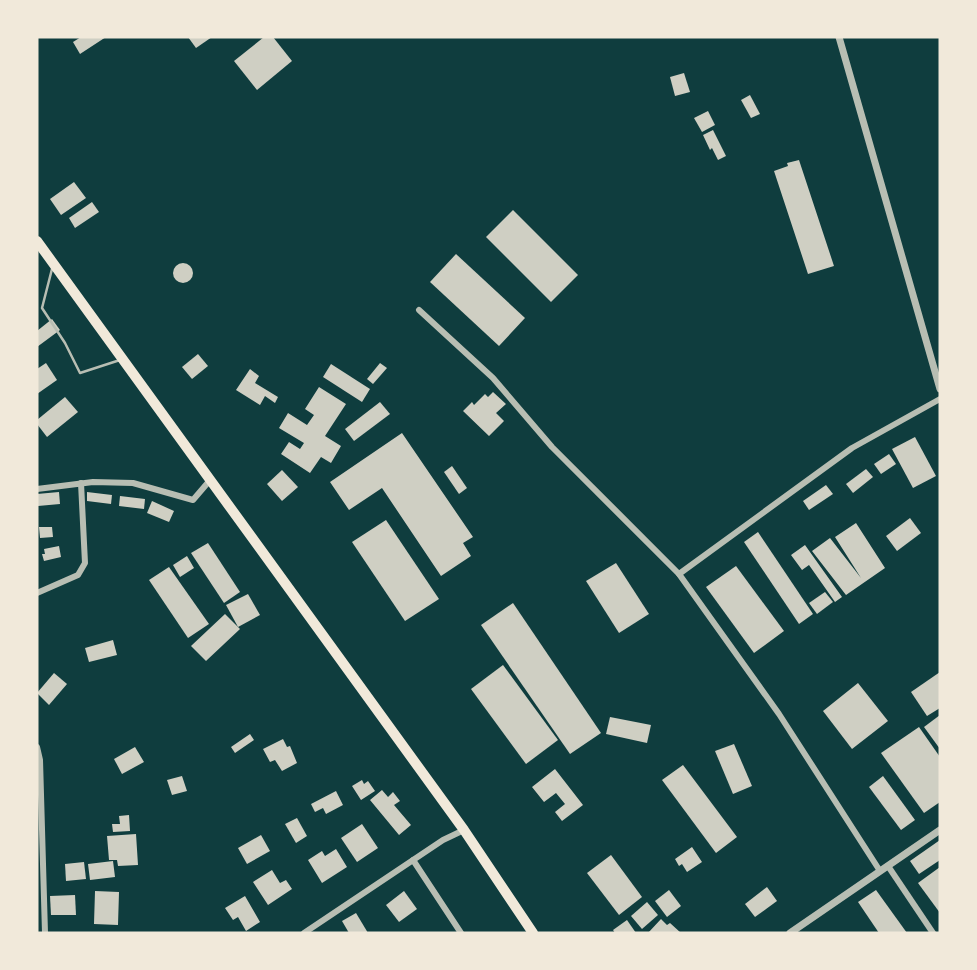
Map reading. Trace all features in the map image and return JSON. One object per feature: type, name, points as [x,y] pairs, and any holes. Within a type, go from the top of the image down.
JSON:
[{"type":"highway","points":[[37,241],[464,830],[533,933]]},
{"type":"street","points":[[839,37],[940,389]]},
{"type":"street","points":[[419,310],[493,378],[552,447],[679,574],[779,714],[880,871]]},
{"type":"street","points":[[679,574],[852,448],[940,399]]},
{"type":"street","points":[[37,489],[93,482],[133,483],[193,500],[211,479]]},
{"type":"street","points":[[37,593],[78,575],[85,563],[81,483]]},
{"type":"street","points":[[37,747],[40,760],[45,933]]},
{"type":"street","points":[[304,933],[443,840],[464,830]]},
{"type":"street","points":[[790,933],[940,830]]},
{"type":"street","points":[[413,860],[461,933]]},
{"type":"street","points":[[888,866],[933,933]]},
{"type":"lane","points":[[53,263],[41,308],[65,343],[80,373],[123,359]]},
{"type":"building","points":[[81,37],[106,37],[80,54],[73,42]]},
{"type":"building","points":[[188,37],[212,37],[196,48]]},
{"type":"building","points":[[264,37],[273,37],[292,61],[257,90],[234,61]]},
{"type":"building","points":[[684,73],[690,92],[675,96],[670,77]]},
{"type":"building","points":[[750,95],[760,114],[751,118],[741,100]]},
{"type":"building","points":[[708,111],[715,125],[702,132],[694,118]]},
{"type":"building","points":[[713,130],[726,156],[718,160],[703,135]]},
{"type":"building","points":[[799,160],[834,266],[808,274],[774,171]]},
{"type":"building","points":[[74,182],[86,198],[61,215],[50,199]]},
{"type":"building","points":[[92,202],[99,212],[75,228],[69,218]]},
{"type":"building","points":[[513,210],[578,275],[551,302],[486,237]]},
{"type":"building","points":[[456,254],[525,318],[499,346],[430,282]]},
{"type":"building","points":[[183,263],[190,266],[193,273],[190,280],[183,283],[176,280],[173,273],[176,266]]},
{"type":"building","points":[[52,319],[60,330],[37,347],[37,331]]},
{"type":"building","points":[[198,354],[208,366],[192,379],[182,367]]},
{"type":"building","points":[[46,363],[57,380],[37,394],[37,369]]},
{"type":"building","points":[[380,363],[387,368],[373,384],[367,379]]},
{"type":"building","points":[[331,364],[370,389],[362,402],[323,377]]},
{"type":"building","points":[[250,369],[259,376],[255,383],[278,397],[275,403],[265,396],[260,405],[236,390]]},
{"type":"building","points":[[319,387],[346,404],[325,436],[341,446],[331,463],[321,457],[310,473],[281,454],[289,442],[300,449],[304,443],[279,428],[288,413],[307,425],[314,415],[305,409]]},
{"type":"building","points":[[493,392],[506,404],[496,413],[504,421],[489,436],[463,411],[472,402],[474,405],[485,394],[488,397]]},
{"type":"building","points":[[65,397],[78,412],[47,437],[37,420]]},
{"type":"building","points":[[380,402],[390,414],[354,441],[345,429]]},
{"type":"building","points":[[402,433],[473,537],[463,543],[471,556],[441,576],[382,488],[349,510],[330,482]]},
{"type":"building","points":[[915,437],[936,476],[913,488],[892,449]]},
{"type":"building","points":[[889,454],[896,464],[881,474],[874,464]]},
{"type":"building","points":[[452,466],[467,488],[459,494],[444,472]]},
{"type":"building","points":[[866,469],[873,477],[853,493],[846,484]]},
{"type":"building","points":[[282,470],[298,487],[282,501],[267,484]]},
{"type":"building","points":[[826,485],[833,494],[809,510],[803,501]]},
{"type":"building","points":[[59,492],[60,504],[38,506],[37,494]]},
{"type":"building","points":[[87,492],[112,495],[111,504],[87,501]]},
{"type":"building","points":[[120,496],[145,499],[144,509],[119,506]]},
{"type":"building","points":[[152,501],[174,511],[169,522],[147,513]]},
{"type":"building","points":[[910,518],[921,533],[897,551],[886,536]]},
{"type":"building","points":[[386,520],[439,599],[405,621],[352,542]]},
{"type":"building","points":[[856,523],[885,568],[846,595],[812,551],[830,538],[861,578],[835,537]]},
{"type":"building","points":[[39,527],[52,527],[53,537],[40,538]]},
{"type":"building","points":[[758,532],[813,614],[799,624],[744,542]]},
{"type":"building","points":[[208,543],[240,592],[224,603],[191,553]]},
{"type":"building","points":[[805,545],[842,597],[835,602],[809,565],[802,570],[791,555]]},
{"type":"building","points":[[59,546],[61,557],[44,561],[44,549]]},
{"type":"building","points":[[187,556],[194,568],[180,577],[173,565]]},
{"type":"building","points":[[616,563],[649,614],[619,633],[586,581]]},
{"type":"building","points":[[736,566],[784,631],[754,653],[706,587]]},
{"type":"building","points":[[169,567],[209,624],[188,638],[149,580]]},
{"type":"building","points":[[825,592],[833,602],[817,614],[809,603]]},
{"type":"building","points":[[248,594],[260,615],[238,627],[226,605]]},
{"type":"building","points":[[513,603],[601,733],[570,754],[481,625]]},
{"type":"building","points":[[225,614],[240,629],[206,661],[191,646]]},
{"type":"building","points":[[113,640],[117,655],[89,662],[85,648]]},
{"type":"building","points":[[503,665],[558,740],[526,764],[471,689]]},
{"type":"building","points":[[940,672],[940,708],[927,716],[911,692]]},
{"type":"building","points":[[54,673],[67,684],[49,705],[37,693]]},
{"type":"building","points":[[858,683],[888,721],[852,749],[823,711]]},
{"type":"building","points":[[940,715],[940,749],[924,727]]},
{"type":"building","points":[[610,717],[651,725],[647,743],[606,734]]},
{"type":"building","points":[[919,727],[940,757],[940,802],[924,813],[881,753]]},
{"type":"building","points":[[250,734],[254,740],[235,753],[231,747]]},
{"type":"building","points":[[283,739],[287,747],[290,746],[297,763],[282,771],[275,760],[270,762],[263,749]]},
{"type":"building","points":[[734,744],[752,786],[733,794],[715,751]]},
{"type":"building","points":[[135,747],[144,762],[122,774],[114,759]]},
{"type":"building","points":[[683,765],[737,837],[716,853],[662,780]]},
{"type":"building","points":[[555,769],[583,805],[562,821],[555,812],[565,804],[556,793],[544,802],[532,787]]},
{"type":"building","points":[[182,776],[187,791],[172,795],[167,780]]},
{"type":"building","points":[[883,776],[915,820],[901,830],[869,787]]},
{"type":"building","points":[[362,780],[364,784],[368,781],[375,791],[361,800],[352,786]]},
{"type":"building","points":[[382,790],[388,797],[393,792],[400,801],[394,805],[411,825],[399,835],[370,800]]},
{"type":"building","points":[[336,791],[343,805],[326,814],[323,808],[315,812],[311,804]]},
{"type":"building","points":[[129,815],[130,831],[113,832],[112,824],[120,824],[119,816]]},
{"type":"building","points":[[297,818],[307,836],[296,843],[285,824]]},
{"type":"building","points":[[362,824],[378,848],[357,862],[341,838]]},
{"type":"building","points":[[136,834],[138,865],[118,866],[117,860],[109,860],[107,836]]},
{"type":"building","points":[[261,835],[270,851],[247,864],[238,848]]},
{"type":"building","points":[[940,840],[940,860],[919,874],[910,861]]},
{"type":"building","points":[[692,847],[702,862],[687,872],[675,859]]},
{"type":"building","points":[[336,849],[347,867],[322,883],[308,860],[322,851],[325,856]]},
{"type":"building","points":[[611,855],[642,897],[619,915],[587,873]]},
{"type":"building","points":[[113,861],[115,877],[90,880],[88,864]]},
{"type":"building","points":[[84,862],[86,879],[66,881],[65,864]]},
{"type":"building","points":[[940,867],[940,913],[918,883]]},
{"type":"building","points":[[272,870],[280,883],[286,880],[292,889],[268,905],[253,882]]},
{"type":"building","points":[[767,887],[777,901],[755,917],[745,904]]},
{"type":"building","points":[[669,890],[681,906],[667,917],[655,901]]},
{"type":"building","points":[[876,890],[907,933],[879,933],[858,902]]},
{"type":"building","points":[[95,891],[119,892],[118,925],[94,924]]},
{"type":"building","points":[[404,891],[417,909],[399,922],[386,905]]},
{"type":"building","points":[[75,895],[76,915],[51,915],[50,896]]},
{"type":"building","points":[[245,896],[260,922],[246,931],[238,917],[233,920],[225,908]]},
{"type":"building","points":[[647,902],[658,915],[642,929],[631,916]]},
{"type":"building","points":[[356,913],[368,933],[349,933],[342,921]]},
{"type":"building","points":[[661,919],[667,925],[670,923],[681,933],[648,933]]},
{"type":"building","points":[[627,920],[636,933],[615,933],[613,930]]}]
